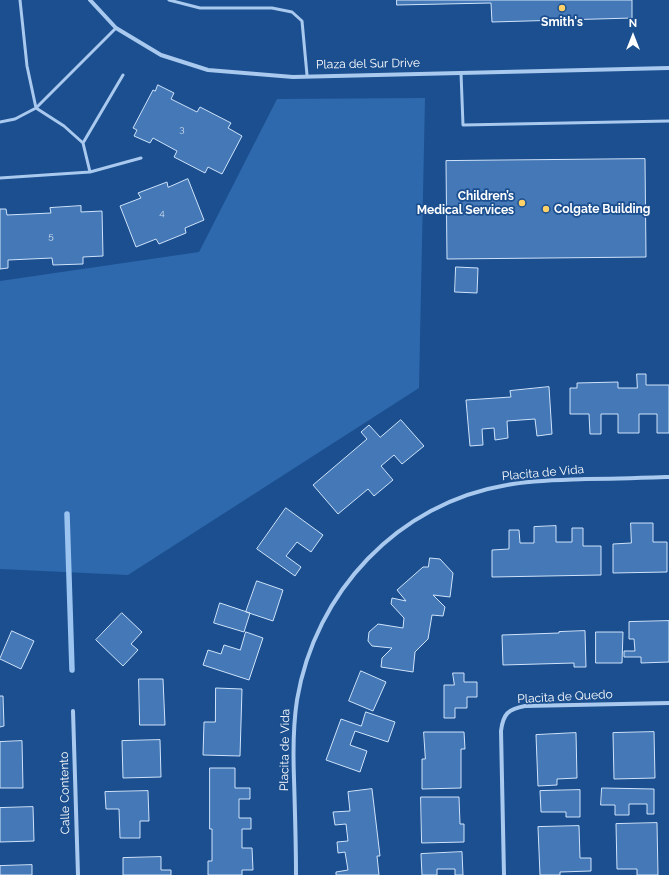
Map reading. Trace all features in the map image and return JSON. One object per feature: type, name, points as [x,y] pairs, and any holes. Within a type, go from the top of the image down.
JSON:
[{"type":"street","name":"Plaza del Sur Drive","points":[[90,0],[116,28],[161,55],[208,70],[293,77],[307,75],[669,68]]},
{"type":"street","name":"Placita de Vida","points":[[296,875],[294,730],[302,672],[311,646],[323,620],[337,596],[353,575],[390,538],[412,522],[460,498],[484,490],[506,485],[550,480],[669,477]]},
{"type":"street","name":"Placita de Quedo","points":[[504,875],[500,731],[503,718],[506,713],[518,707],[525,706],[669,703]]},
{"type":"street","name":"Calle Contento","points":[[74,712],[78,875]]},
{"type":"lane","points":[[20,0],[27,66],[36,108],[64,126],[83,143],[90,172]]},
{"type":"lane","points":[[169,0],[200,8],[272,8],[292,12],[302,21],[307,75]]},
{"type":"lane","points":[[0,122],[15,119],[36,108],[116,28]]},
{"type":"lane","points":[[461,72],[462,125],[669,121]]},
{"type":"lane","points":[[83,143],[123,75]]},
{"type":"lane","points":[[0,178],[90,172],[141,158]]},
{"type":"shaded area","points":[[425,98],[419,388],[128,575],[0,569],[0,281],[199,252],[277,99]]},
{"type":"building","name":"Smith's","points":[[397,0],[632,0],[632,18],[492,22],[491,3],[397,5]]},
{"type":"building","points":[[158,85],[174,93],[171,99],[197,112],[200,107],[231,123],[228,128],[242,136],[222,174],[208,167],[205,173],[174,157],[177,151],[153,138],[150,143],[134,136],[137,130],[133,128],[153,90],[155,91]]},
{"type":"building","name":"Colgate Building","points":[[645,159],[646,257],[447,259],[446,161]]},
{"type":"building","points":[[188,179],[204,220],[185,228],[186,233],[159,244],[156,239],[136,247],[120,206],[141,198],[138,193],[167,182],[168,187]]},
{"type":"building","points":[[81,206],[81,212],[102,211],[103,256],[83,257],[83,264],[53,265],[52,258],[8,260],[8,268],[0,269],[0,209],[6,209],[7,215],[51,213],[50,208]]},
{"type":"building","points":[[456,267],[478,268],[477,293],[455,292]]},
{"type":"building","points":[[637,374],[646,374],[646,385],[669,385],[669,433],[657,433],[657,414],[639,414],[639,433],[618,433],[618,414],[601,414],[601,434],[590,434],[589,414],[570,414],[570,388],[577,388],[577,383],[618,382],[618,388],[637,388]]},
{"type":"building","points":[[549,387],[552,434],[537,436],[535,419],[507,421],[508,438],[495,440],[494,428],[482,429],[483,445],[470,446],[466,400],[511,397],[510,391]]},
{"type":"building","points":[[401,420],[424,446],[402,464],[394,455],[381,466],[393,480],[374,496],[368,489],[338,514],[313,485],[367,439],[361,432],[369,425],[380,437]]},
{"type":"building","points":[[286,508],[323,535],[311,552],[297,542],[286,556],[301,567],[295,576],[257,549]]},
{"type":"building","points":[[631,523],[653,523],[653,542],[667,542],[667,572],[613,573],[613,544],[631,543]]},
{"type":"building","points":[[556,526],[556,542],[572,542],[572,528],[583,528],[583,546],[601,546],[601,575],[492,577],[492,550],[509,549],[509,530],[519,530],[520,543],[534,543],[534,527]]},
{"type":"building","points":[[430,558],[440,559],[453,573],[450,597],[433,595],[445,607],[443,616],[432,615],[428,639],[415,652],[413,672],[381,667],[382,658],[392,648],[372,646],[368,641],[369,632],[378,624],[403,628],[404,618],[391,604],[392,598],[406,601],[397,590],[423,567],[428,567]]},
{"type":"building","points":[[257,581],[283,590],[273,621],[246,612]]},
{"type":"building","points":[[220,603],[250,613],[244,632],[214,623]]},
{"type":"building","points":[[122,613],[142,632],[131,644],[138,650],[123,666],[96,640]]},
{"type":"building","points":[[669,621],[669,662],[641,663],[641,657],[624,657],[624,651],[635,651],[634,639],[629,639],[629,622]]},
{"type":"building","points":[[12,631],[34,641],[21,669],[0,659]]},
{"type":"building","points":[[585,631],[586,667],[574,667],[574,663],[503,665],[502,635]]},
{"type":"building","points":[[246,632],[263,638],[249,680],[203,665],[208,650],[221,654],[224,645],[240,650]]},
{"type":"building","points":[[596,632],[623,632],[622,663],[596,663]]},
{"type":"building","points":[[361,671],[386,682],[373,711],[349,701]]},
{"type":"building","points":[[453,673],[464,673],[464,682],[477,682],[477,697],[467,697],[467,708],[455,708],[455,718],[444,718],[444,685],[454,685]]},
{"type":"building","points":[[139,679],[163,679],[165,725],[140,725]]},
{"type":"building","points":[[216,688],[242,689],[240,756],[203,755],[204,722],[215,722]]},
{"type":"building","points":[[0,696],[3,696],[4,726],[0,727]]},
{"type":"building","points":[[366,712],[395,722],[388,742],[355,731],[350,745],[367,751],[360,772],[326,760],[341,719],[361,726]]},
{"type":"building","points":[[424,732],[464,732],[465,749],[461,749],[461,788],[422,789],[422,759],[425,759]]},
{"type":"building","points":[[654,732],[655,778],[614,779],[613,733]]},
{"type":"building","points":[[576,733],[577,778],[557,779],[557,785],[538,786],[536,735]]},
{"type":"building","points":[[160,740],[161,777],[123,778],[122,741]]},
{"type":"building","points":[[22,741],[23,788],[0,788],[0,742]]},
{"type":"building","points":[[210,768],[235,768],[235,788],[250,788],[250,799],[239,799],[239,818],[251,818],[251,829],[242,829],[242,848],[252,848],[253,870],[242,870],[242,875],[208,875],[208,861],[212,861],[212,829],[210,829]]},
{"type":"building","points":[[602,788],[654,789],[654,814],[647,814],[647,804],[629,804],[629,815],[615,815],[615,805],[601,805]]},
{"type":"building","points":[[372,789],[380,856],[377,856],[379,875],[336,875],[336,872],[348,870],[345,852],[338,853],[337,842],[348,841],[346,824],[335,825],[333,812],[350,811],[348,792]]},
{"type":"building","points":[[580,790],[580,817],[566,817],[566,812],[541,812],[540,791]]},
{"type":"building","points":[[148,791],[149,821],[140,821],[140,838],[120,838],[119,809],[106,809],[105,792]]},
{"type":"building","points":[[421,797],[459,797],[460,824],[464,824],[464,842],[422,843]]},
{"type":"building","points":[[33,807],[34,841],[0,842],[0,808]]},
{"type":"building","points":[[657,823],[658,875],[637,875],[637,869],[617,869],[616,824]]},
{"type":"building","points":[[579,826],[580,858],[591,858],[591,871],[560,872],[560,875],[540,875],[538,827]]},
{"type":"building","points":[[462,852],[463,875],[455,875],[455,869],[437,869],[437,875],[422,875],[421,854]]},
{"type":"building","points":[[161,857],[161,870],[171,870],[171,875],[123,875],[123,858]]},
{"type":"building","points":[[32,865],[32,875],[0,875],[0,866]]},
{"type":"waterway","points":[[67,514],[72,670]]},
{"type":"place","name":"Smith's","points":[[562,8]]},
{"type":"place","name":"Children’s Medical Services","points":[[522,203]]},
{"type":"place","name":"Colgate Building","points":[[546,209]]}]
